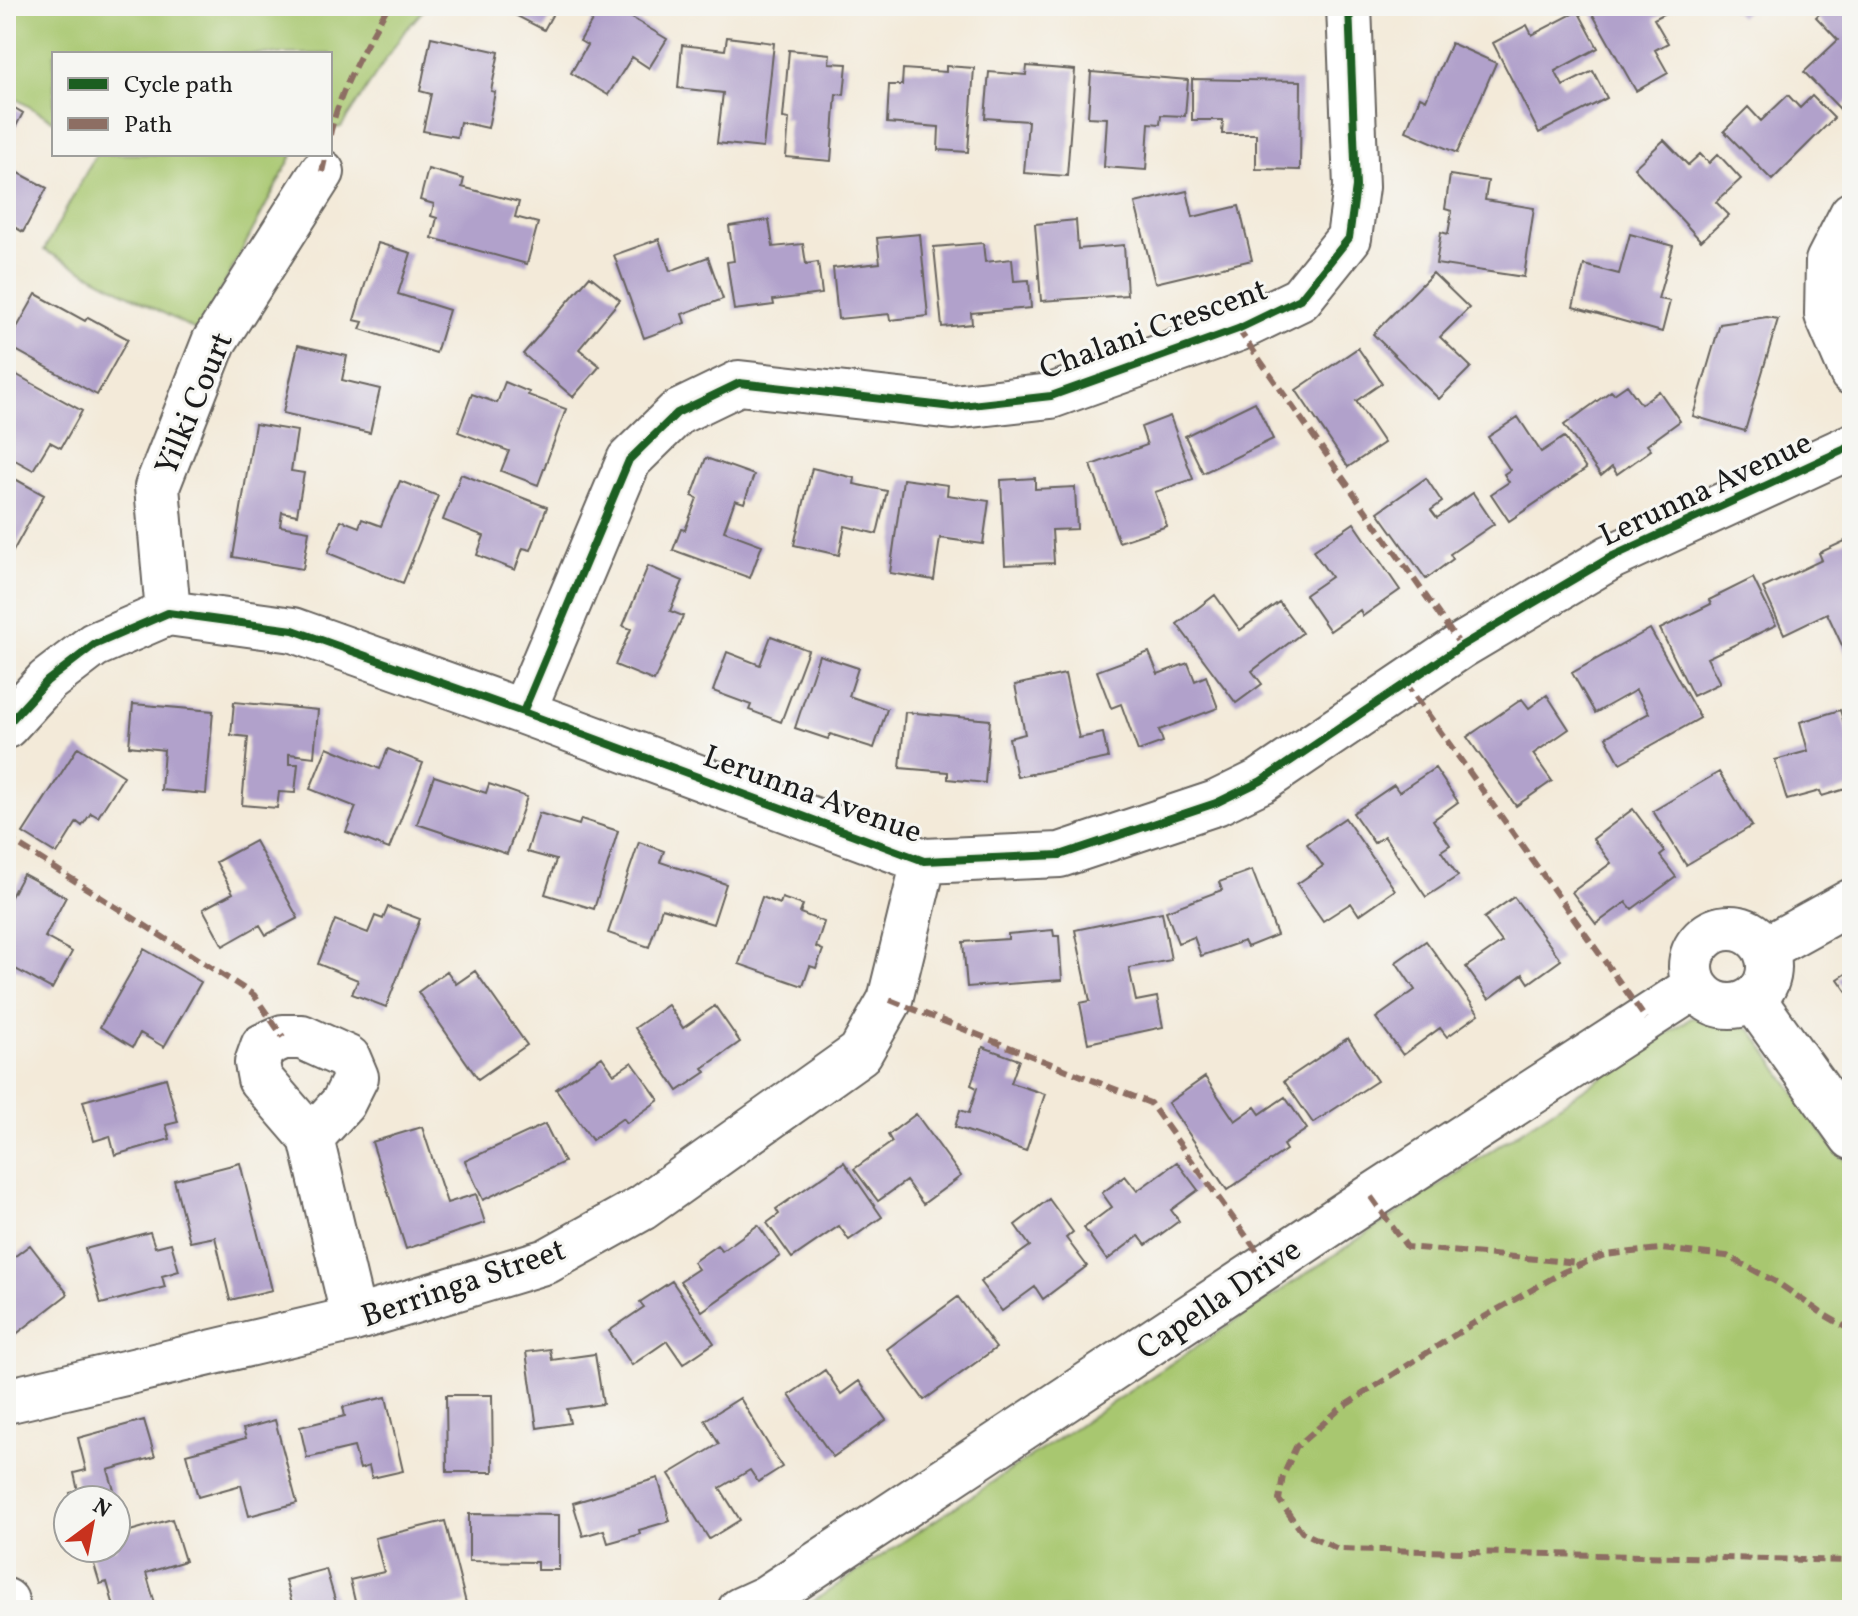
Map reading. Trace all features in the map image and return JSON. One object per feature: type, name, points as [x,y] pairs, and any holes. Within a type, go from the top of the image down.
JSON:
[{"type":"street","name":"Chalani Crescent","points":[[523,712],[629,460],[677,413],[739,383],[953,407],[1051,396],[1238,329],[1300,299],[1349,238],[1356,187],[1349,6]]},
{"type":"street","name":"Yilki Court","points":[[168,613],[157,487],[214,342],[322,172]]},
{"type":"street","points":[[1852,214],[1828,261],[1827,315],[1852,373]]},
{"type":"street","name":"Lerunna Avenue","points":[[168,613],[293,630],[924,861],[1060,855],[1216,803],[1261,781],[1461,646],[1611,557],[1852,446]]},
{"type":"street","points":[[6,726],[47,681],[94,645],[168,613]]},
{"type":"street","name":"Berringa Street","points":[[6,1401],[354,1319],[547,1261],[642,1208],[860,1053],[890,1000],[924,861]]},
{"type":"street","points":[[1765,949],[1852,901]]},
{"type":"street","points":[[1736,927],[1758,939],[1765,949],[1770,971],[1767,982],[1753,999],[1741,1005],[1728,1006],[1716,1003],[1696,986],[1691,962],[1701,940],[1711,932],[1736,927]]},
{"type":"street","name":"Capella Drive","points":[[740,1610],[766,1598],[1696,986]]},
{"type":"street","points":[[1753,999],[1852,1137]]},
{"type":"street","points":[[311,1138],[354,1319]]},
{"type":"street","points":[[6,1601],[8,1610]]},
{"type":"green space","points":[[6,6],[427,6],[404,32],[341,127],[332,129],[332,52],[52,52],[52,120],[6,93]]},
{"type":"green space","points":[[95,156],[292,156],[199,332],[44,250]]},
{"type":"green space","points":[[1728,1016],[1752,1031],[1834,1150],[1852,1166],[1852,1610],[800,1610],[1691,1018]]},
{"type":"building","points":[[498,6],[557,6],[544,30]]},
{"type":"building","points":[[601,6],[612,6],[667,39],[649,68],[632,57],[608,95],[571,73],[587,45],[580,41]]},
{"type":"building","points":[[1588,6],[1679,6],[1654,19],[1668,43],[1655,50],[1668,73],[1636,91]]},
{"type":"building","points":[[1730,6],[1752,6],[1740,17]]},
{"type":"building","points":[[1827,6],[1852,6],[1852,98],[1840,109],[1804,72],[1838,40],[1816,17]]},
{"type":"building","points":[[1578,11],[1598,48],[1555,71],[1563,86],[1593,71],[1607,98],[1539,133],[1493,43],[1527,25],[1532,35]]},
{"type":"building","points":[[431,37],[499,52],[488,128],[460,122],[457,137],[423,131],[431,94],[420,91]]},
{"type":"building","points":[[727,37],[774,43],[763,148],[717,143],[723,93],[678,88],[682,45],[725,50]]},
{"type":"building","points":[[1451,43],[1496,63],[1457,153],[1406,131],[1420,97],[1426,100]]},
{"type":"building","points":[[789,50],[830,54],[829,63],[847,64],[844,95],[836,94],[831,161],[786,157],[789,119],[783,118]]},
{"type":"building","points":[[946,66],[974,68],[968,152],[938,150],[939,127],[887,123],[889,85],[902,85],[903,69],[946,72]]},
{"type":"building","points":[[1027,66],[1075,70],[1067,176],[1024,173],[1028,121],[985,118],[989,72],[1026,75]]},
{"type":"building","points":[[1091,72],[1188,80],[1185,116],[1161,115],[1160,124],[1149,123],[1146,170],[1104,167],[1107,118],[1088,117]]},
{"type":"building","points":[[1192,79],[1301,81],[1300,170],[1256,169],[1256,134],[1222,134],[1223,120],[1192,120]]},
{"type":"building","points":[[1788,95],[1800,108],[1812,96],[1834,118],[1772,180],[1724,131],[1748,107],[1761,121]]},
{"type":"building","points":[[6,103],[23,113],[6,145]]},
{"type":"building","points":[[1664,140],[1688,165],[1700,154],[1709,163],[1718,154],[1741,179],[1716,202],[1729,215],[1701,241],[1634,168]]},
{"type":"building","points":[[6,166],[47,188],[23,232],[6,222]]},
{"type":"building","points":[[428,169],[464,179],[462,187],[519,202],[515,217],[538,223],[527,264],[432,238],[437,218],[431,216],[434,204],[420,200]]},
{"type":"building","points":[[1450,175],[1488,181],[1485,200],[1534,208],[1524,277],[1436,264],[1441,232],[1448,234],[1452,211],[1445,209]]},
{"type":"building","points":[[1187,191],[1193,217],[1239,206],[1252,260],[1155,283],[1135,203]]},
{"type":"building","points":[[769,220],[773,247],[803,244],[806,264],[818,262],[822,294],[773,300],[774,305],[734,310],[727,262],[734,261],[729,226]]},
{"type":"building","points":[[1076,220],[1078,249],[1124,245],[1127,295],[1041,301],[1035,224]]},
{"type":"building","points":[[920,234],[928,316],[890,320],[889,314],[838,319],[833,268],[880,263],[877,238]]},
{"type":"building","points":[[1630,234],[1673,246],[1658,299],[1670,301],[1662,332],[1573,307],[1584,265],[1619,274]]},
{"type":"building","points":[[659,239],[670,271],[708,257],[723,299],[682,314],[685,323],[644,338],[614,255]]},
{"type":"building","points":[[378,243],[411,253],[398,294],[449,310],[436,353],[360,329],[363,322],[354,320]]},
{"type":"building","points":[[983,243],[985,262],[1012,259],[1014,281],[1029,280],[1031,308],[971,313],[972,324],[942,327],[934,247]]},
{"type":"building","points":[[1433,273],[1469,308],[1440,337],[1471,367],[1439,399],[1373,334]]},
{"type":"building","points":[[590,276],[620,300],[579,349],[600,366],[573,397],[523,354]]},
{"type":"building","points":[[36,294],[85,321],[88,317],[128,339],[97,395],[7,345]]},
{"type":"building","points":[[1767,317],[1778,319],[1745,431],[1693,416],[1720,324]]},
{"type":"building","points":[[298,345],[347,356],[342,380],[380,389],[370,433],[283,413]]},
{"type":"building","points":[[1358,348],[1382,383],[1356,401],[1384,443],[1348,467],[1296,390]]},
{"type":"building","points":[[8,370],[82,411],[61,448],[50,442],[33,470],[6,455],[10,442],[6,440]]},
{"type":"building","points":[[505,382],[529,392],[528,395],[566,409],[538,485],[501,471],[509,451],[458,432],[472,394],[497,403]]},
{"type":"building","points":[[1627,385],[1641,404],[1659,391],[1680,421],[1647,445],[1651,450],[1617,474],[1612,467],[1601,476],[1564,425],[1611,391],[1614,394]]},
{"type":"building","points":[[1255,402],[1273,439],[1203,473],[1185,436]]},
{"type":"building","points":[[1170,416],[1193,479],[1155,492],[1167,526],[1119,542],[1091,465],[1147,445],[1141,427]]},
{"type":"building","points":[[1518,417],[1541,452],[1564,437],[1586,469],[1509,521],[1491,494],[1509,482],[1504,474],[1510,470],[1488,437]]},
{"type":"building","points":[[255,424],[297,431],[291,471],[304,473],[297,515],[282,512],[280,526],[309,531],[303,569],[233,557]]},
{"type":"building","points":[[706,458],[754,475],[744,503],[735,500],[724,531],[762,545],[750,578],[673,550],[681,529],[685,530],[697,498],[692,496]]},
{"type":"building","points":[[812,468],[855,478],[854,484],[887,491],[877,534],[845,526],[839,555],[794,545]]},
{"type":"building","points":[[6,474],[44,495],[6,564]]},
{"type":"building","points":[[461,474],[547,507],[531,550],[523,548],[515,570],[477,555],[484,536],[443,520]]},
{"type":"building","points":[[1035,478],[1035,489],[1075,487],[1077,529],[1052,530],[1054,563],[1005,565],[1001,480]]},
{"type":"building","points":[[1426,478],[1442,502],[1431,510],[1437,518],[1473,493],[1494,524],[1450,554],[1453,559],[1426,579],[1378,512]]},
{"type":"building","points":[[903,479],[948,485],[947,495],[989,501],[983,544],[940,538],[934,580],[890,573]]},
{"type":"building","points":[[400,481],[438,496],[403,583],[328,553],[341,520],[359,527],[362,519],[381,526]]},
{"type":"building","points":[[1354,523],[1400,590],[1363,616],[1360,610],[1330,631],[1305,595],[1331,577],[1313,551]]},
{"type":"building","points":[[1849,539],[1852,546],[1852,654],[1847,656],[1827,613],[1784,634],[1763,588],[1822,560],[1819,553]]},
{"type":"building","points":[[648,566],[683,581],[670,611],[683,616],[654,681],[615,665],[631,629],[623,626]]},
{"type":"building","points":[[1753,578],[1776,625],[1707,658],[1720,683],[1693,696],[1660,629],[1711,604],[1709,600]]},
{"type":"building","points":[[1215,595],[1240,630],[1279,602],[1302,633],[1252,671],[1262,684],[1236,703],[1177,624]]},
{"type":"building","points":[[1650,629],[1700,718],[1620,763],[1606,737],[1649,713],[1636,690],[1595,713],[1572,673]]},
{"type":"building","points":[[771,636],[808,650],[781,722],[749,710],[751,705],[713,691],[727,652],[760,665]]},
{"type":"building","points":[[1149,652],[1158,674],[1188,663],[1195,681],[1206,676],[1218,708],[1159,730],[1163,742],[1138,751],[1121,704],[1111,708],[1097,671]]},
{"type":"building","points":[[819,655],[858,668],[849,696],[887,709],[874,748],[830,734],[828,739],[795,728]]},
{"type":"building","points":[[1065,674],[1079,738],[1103,733],[1108,758],[1017,777],[1009,738],[1025,734],[1015,685]]},
{"type":"building","points":[[1547,695],[1569,729],[1533,754],[1552,781],[1516,806],[1467,737],[1522,699],[1529,708]]},
{"type":"building","points":[[234,702],[318,710],[314,757],[289,754],[289,764],[298,764],[295,793],[279,792],[277,808],[242,805],[248,737],[231,735]]},
{"type":"building","points":[[133,704],[213,711],[206,794],[161,790],[164,750],[129,746]]},
{"type":"building","points":[[1840,710],[1852,749],[1852,787],[1822,796],[1820,791],[1787,800],[1775,760],[1808,751],[1800,722]]},
{"type":"building","points":[[905,712],[990,720],[985,783],[948,779],[948,772],[900,768]]},
{"type":"building","points":[[78,747],[124,776],[98,817],[91,813],[82,826],[77,822],[57,854],[23,833]]},
{"type":"building","points":[[327,747],[380,769],[388,749],[423,763],[389,849],[346,832],[356,807],[310,789]]},
{"type":"building","points":[[1435,768],[1458,802],[1433,820],[1450,845],[1441,851],[1458,876],[1426,897],[1384,836],[1374,843],[1353,813],[1394,785],[1399,792]]},
{"type":"building","points":[[1719,772],[1752,826],[1686,865],[1653,811]]},
{"type":"building","points":[[434,776],[486,793],[489,784],[527,797],[507,854],[417,824]]},
{"type":"building","points":[[1633,809],[1665,852],[1660,856],[1676,877],[1632,909],[1626,902],[1596,924],[1572,892],[1611,863],[1593,839]]},
{"type":"building","points":[[539,813],[579,825],[581,819],[618,831],[594,909],[545,894],[556,860],[527,852]]},
{"type":"building","points":[[1345,818],[1395,890],[1359,915],[1351,903],[1323,921],[1297,884],[1323,866],[1307,844]]},
{"type":"building","points":[[255,841],[298,918],[266,935],[260,925],[223,946],[203,909],[233,893],[216,862]]},
{"type":"building","points":[[639,842],[664,851],[660,862],[726,884],[713,924],[662,908],[649,947],[608,933]]},
{"type":"building","points":[[1252,870],[1277,935],[1247,947],[1244,941],[1201,956],[1194,937],[1178,943],[1166,911],[1222,890],[1219,882]]},
{"type":"building","points":[[23,874],[66,897],[45,937],[72,952],[52,989],[6,964],[6,906]]},
{"type":"building","points":[[762,897],[780,904],[782,898],[803,905],[800,913],[824,922],[816,947],[823,950],[816,968],[810,966],[803,986],[739,964]]},
{"type":"building","points":[[1514,897],[1561,960],[1529,983],[1523,974],[1489,999],[1466,967],[1502,942],[1484,918]]},
{"type":"building","points":[[388,907],[420,919],[386,1007],[352,994],[358,980],[318,964],[335,920],[368,933],[375,916],[383,919]]},
{"type":"building","points":[[1162,912],[1171,960],[1129,968],[1136,1001],[1157,997],[1163,1027],[1088,1043],[1080,1003],[1090,1001],[1075,930]]},
{"type":"building","points":[[1053,930],[1054,936],[1059,936],[1062,980],[967,987],[963,942],[1008,939],[1008,934]]},
{"type":"building","points":[[1426,941],[1479,1014],[1447,1037],[1440,1028],[1403,1055],[1376,1018],[1415,990],[1396,962]]},
{"type":"building","points":[[144,949],[201,982],[164,1047],[140,1033],[133,1047],[100,1027]]},
{"type":"building","points":[[1852,970],[1852,999],[1838,979]]},
{"type":"building","points":[[447,971],[456,984],[475,971],[527,1045],[478,1079],[418,992]]},
{"type":"building","points":[[668,1005],[683,1028],[715,1006],[740,1042],[703,1068],[706,1072],[678,1091],[635,1028]]},
{"type":"building","points":[[1348,1038],[1377,1081],[1313,1123],[1284,1081]]},
{"type":"building","points":[[983,1047],[1019,1060],[1011,1083],[1045,1094],[1026,1151],[955,1127],[960,1110],[969,1113],[977,1088],[971,1085]]},
{"type":"building","points":[[602,1057],[614,1074],[632,1062],[659,1100],[627,1123],[623,1118],[592,1140],[556,1089]]},
{"type":"building","points":[[1205,1077],[1235,1121],[1255,1107],[1260,1114],[1285,1097],[1307,1129],[1283,1145],[1286,1150],[1227,1190],[1168,1103]]},
{"type":"building","points":[[166,1078],[178,1122],[166,1125],[170,1139],[115,1155],[110,1136],[94,1141],[83,1101]]},
{"type":"building","points":[[916,1114],[961,1176],[923,1204],[906,1181],[878,1201],[854,1169],[892,1142],[888,1135]]},
{"type":"building","points":[[545,1124],[564,1162],[483,1200],[465,1161]]},
{"type":"building","points":[[422,1127],[447,1203],[476,1194],[485,1223],[406,1249],[372,1142]]},
{"type":"building","points":[[844,1162],[882,1217],[849,1240],[839,1226],[792,1258],[767,1223],[779,1214],[776,1209]]},
{"type":"building","points":[[1177,1162],[1198,1190],[1171,1210],[1179,1221],[1146,1245],[1139,1236],[1107,1260],[1084,1228],[1112,1207],[1102,1193],[1125,1176],[1137,1191]]},
{"type":"building","points":[[240,1163],[272,1290],[230,1300],[215,1237],[190,1242],[174,1180]]},
{"type":"building","points":[[1049,1199],[1073,1232],[1066,1238],[1087,1266],[1043,1299],[1035,1287],[1002,1311],[980,1282],[1030,1246],[1015,1225]]},
{"type":"building","points":[[758,1225],[780,1256],[702,1311],[680,1281],[698,1269],[693,1262],[717,1245],[722,1251]]},
{"type":"building","points":[[150,1232],[155,1247],[171,1243],[179,1271],[162,1276],[165,1287],[101,1304],[85,1249]]},
{"type":"building","points":[[30,1245],[68,1294],[6,1342],[6,1263]]},
{"type":"building","points":[[672,1281],[714,1343],[683,1364],[667,1341],[632,1365],[609,1331],[644,1307],[640,1302]]},
{"type":"building","points":[[958,1297],[996,1348],[924,1400],[887,1349]]},
{"type":"building","points":[[550,1349],[552,1360],[595,1354],[603,1404],[567,1409],[570,1423],[537,1428],[526,1352]]},
{"type":"building","points":[[825,1370],[841,1394],[859,1381],[886,1420],[833,1457],[789,1395]]},
{"type":"building","points":[[446,1395],[492,1395],[493,1472],[447,1472]]},
{"type":"building","points":[[386,1397],[403,1471],[372,1478],[369,1466],[360,1469],[354,1447],[307,1458],[300,1427],[345,1416],[343,1407]]},
{"type":"building","points":[[740,1398],[782,1467],[758,1482],[750,1470],[720,1488],[740,1520],[709,1539],[669,1474],[719,1444],[705,1420]]},
{"type":"building","points":[[144,1420],[155,1457],[108,1470],[112,1484],[76,1484],[74,1473],[86,1470],[78,1438]]},
{"type":"building","points":[[275,1420],[297,1503],[249,1516],[241,1485],[198,1497],[186,1454],[246,1438],[243,1429]]},
{"type":"building","points":[[658,1478],[670,1521],[608,1543],[604,1530],[583,1536],[573,1503]]},
{"type":"building","points":[[469,1514],[559,1515],[559,1570],[537,1570],[537,1562],[469,1561]]},
{"type":"building","points":[[172,1519],[185,1561],[146,1573],[157,1610],[115,1610],[107,1582],[100,1584],[94,1564],[132,1564],[132,1530]]},
{"type":"building","points":[[445,1521],[466,1603],[440,1610],[407,1610],[407,1606],[393,1610],[357,1610],[350,1580],[384,1572],[375,1538]]},
{"type":"building","points":[[326,1569],[338,1610],[283,1610],[293,1606],[285,1580]]},
{"type":"marked path","points":[[332,126],[347,84],[388,6]]},
{"type":"marked path","points":[[322,172],[326,156]]},
{"type":"marked path","points":[[1238,329],[1461,646]]},
{"type":"marked path","points":[[1405,682],[1646,1019]]},
{"type":"marked path","points":[[6,837],[254,995],[283,1037]]},
{"type":"marked path","points":[[890,1000],[1150,1103],[1267,1265]]},
{"type":"marked path","points":[[1371,1197],[1407,1247],[1579,1263]]},
{"type":"marked path","points":[[1852,1331],[1778,1283],[1727,1256],[1660,1249],[1604,1255],[1563,1272],[1472,1324],[1341,1408],[1296,1447],[1283,1476],[1279,1500],[1302,1532],[1338,1549],[1852,1561]]},
{"type":"cycle path","points":[[523,712],[629,460],[677,413],[739,383],[953,407],[1051,396],[1238,329],[1300,299],[1349,238],[1356,187],[1349,6]]},
{"type":"cycle path","points":[[6,726],[47,681],[94,645],[168,613],[293,630],[924,861],[1060,855],[1216,803],[1261,781],[1461,646],[1611,557],[1852,446]]}]
